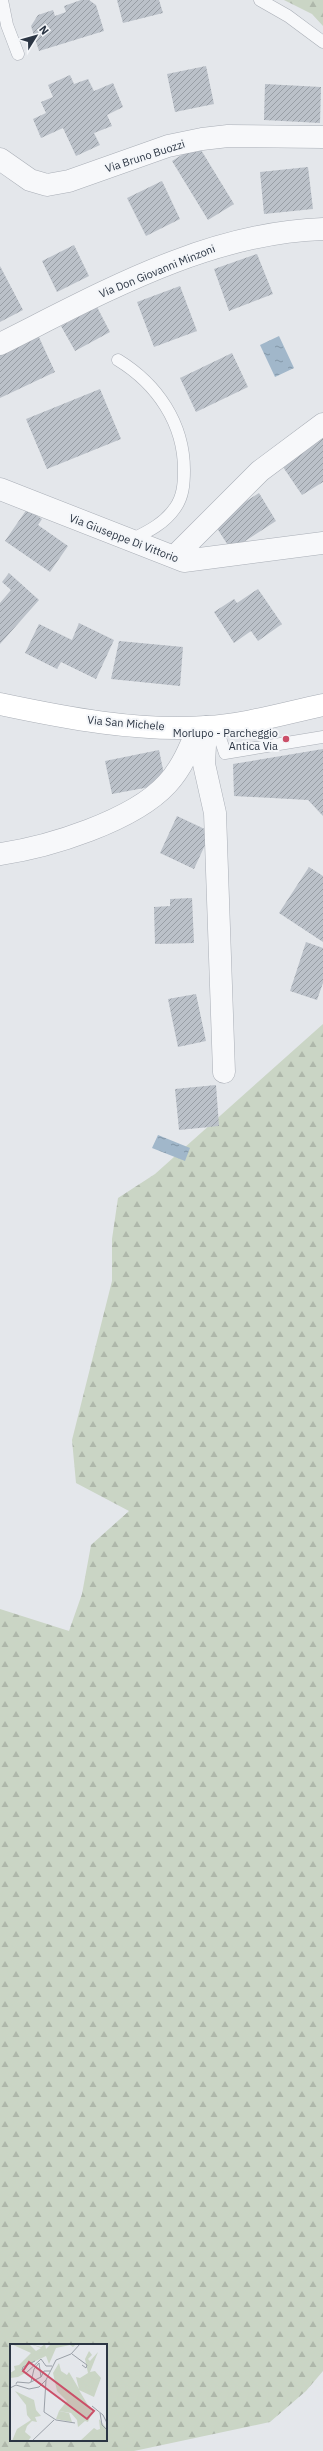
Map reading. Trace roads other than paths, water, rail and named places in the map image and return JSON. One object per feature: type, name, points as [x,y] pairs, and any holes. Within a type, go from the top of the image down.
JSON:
[{"type":"main road","name":"Via San Michele","points":[[0,704],[90,721],[207,727],[323,706]]},
{"type":"street","name":"Via Bruno Buozzi","points":[[0,159],[30,180],[47,185],[69,181],[168,146],[202,139],[228,136],[323,138]]},
{"type":"street","name":"Via Don Giovanni Minzoni","points":[[0,344],[113,289],[221,245],[268,234],[323,229]]},
{"type":"street","points":[[174,557],[255,476],[323,424]]},
{"type":"street","name":"Via Giuseppe Di Vittorio","points":[[0,489],[184,561],[323,543]]},
{"type":"street","points":[[0,854],[43,846],[74,836],[140,805],[161,790],[176,773],[188,752],[207,727]]},
{"type":"street","points":[[207,727],[204,764],[215,813],[224,1072]]},
{"type":"lane","points":[[2,0],[7,25],[18,54]]},
{"type":"lane","points":[[260,0],[288,16],[323,42]]},
{"type":"lane","points":[[118,360],[142,377],[163,402],[178,431],[184,459],[182,491],[175,509],[156,526],[131,540]]},
{"type":"lane","points":[[207,727],[225,753],[323,737]]},
{"type":"water","points":[[279,336],[294,368],[275,377],[260,345]]},
{"type":"water","points":[[158,1135],[190,1148],[185,1161],[152,1148]]},
{"type":"place","name":"Morlupo - Parcheggio Antica Via","points":[[286,739]]}]
